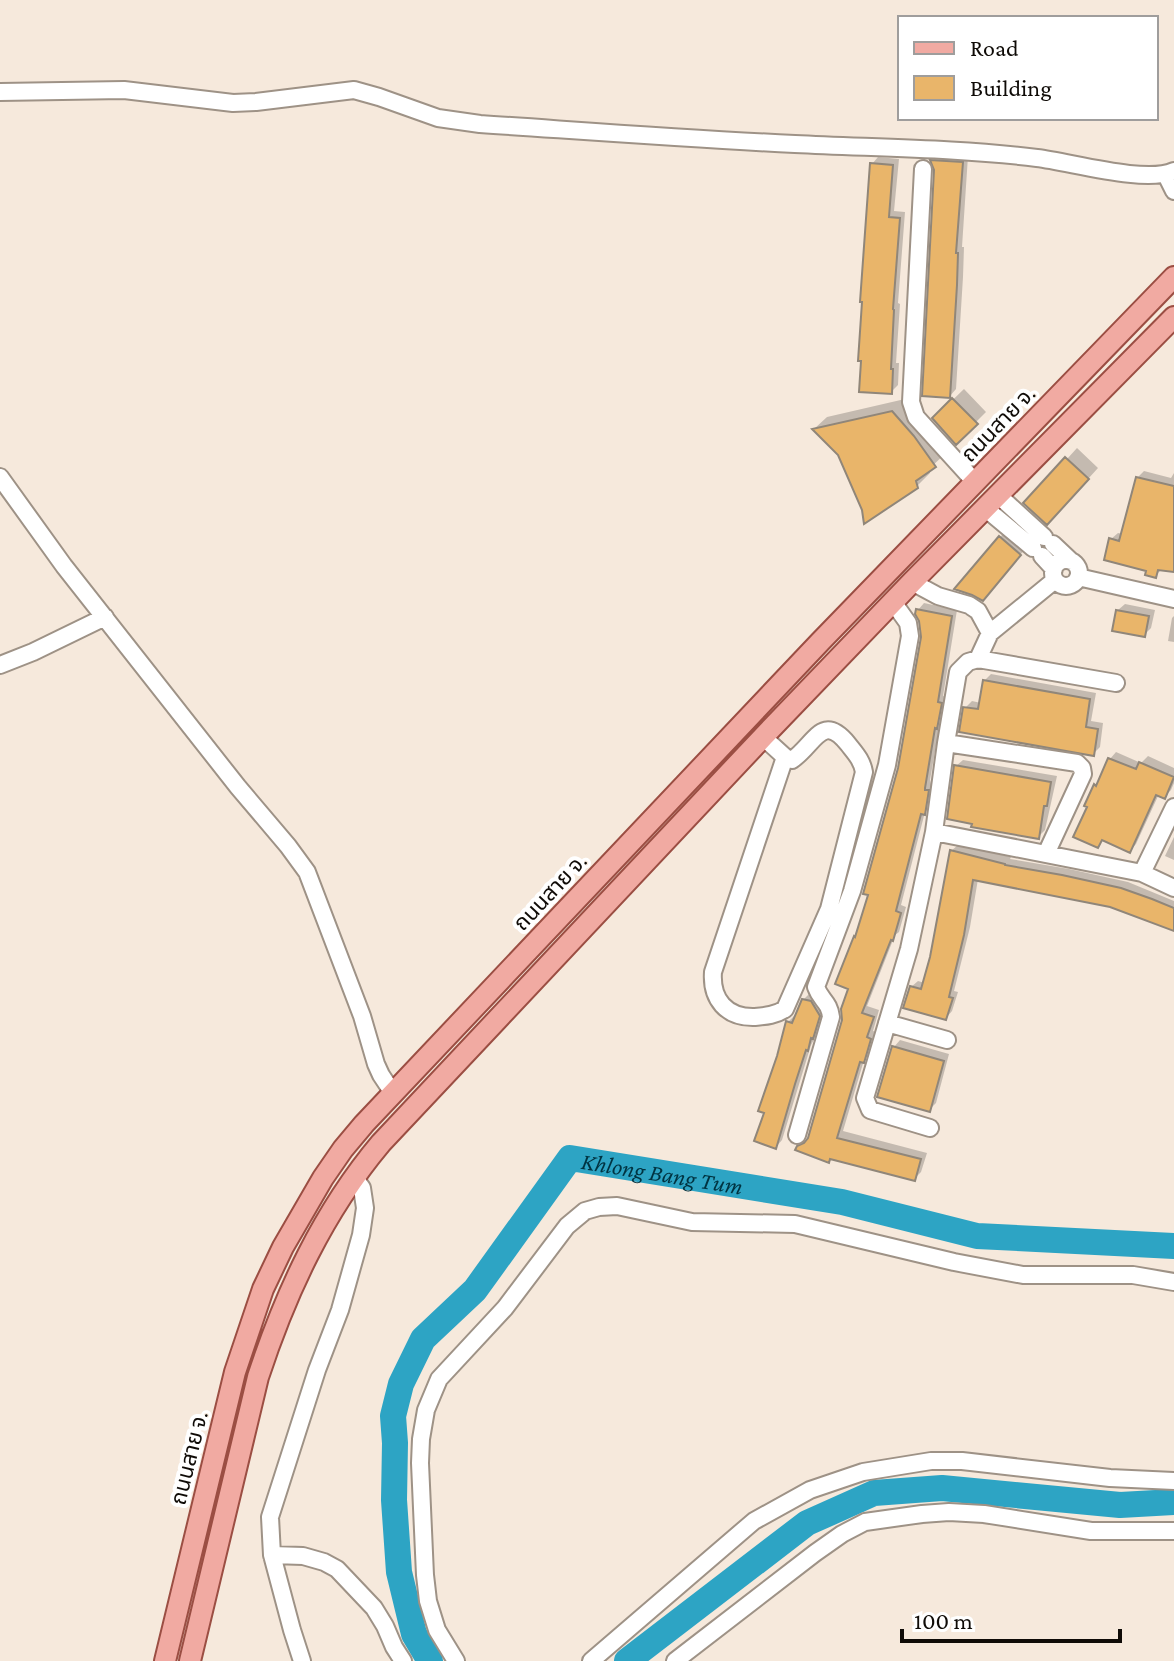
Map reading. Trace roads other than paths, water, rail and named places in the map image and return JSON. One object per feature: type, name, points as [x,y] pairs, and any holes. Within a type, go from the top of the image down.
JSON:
[{"type":"main road","name":"ถนนสาย จ.","points":[[165,1661],[235,1372],[263,1289],[323,1178],[350,1141],[393,1093],[820,642],[1174,277]]},
{"type":"main road","points":[[190,1661],[258,1377],[270,1340],[317,1235],[354,1177],[381,1143],[763,737],[1174,317]]},
{"type":"street","points":[[0,92],[124,90],[233,103],[354,90],[438,118],[480,124],[978,153],[1058,161],[1144,176],[1170,173],[1174,191]]},
{"type":"street","points":[[923,169],[911,402],[916,417],[975,482]]},
{"type":"street","points":[[0,477],[53,551],[307,872],[358,1005],[376,1064],[393,1093]]},
{"type":"street","points":[[991,502],[1047,556],[1058,563],[1071,561],[1078,567],[1076,582],[1059,584],[1047,556]]},
{"type":"street","points":[[978,659],[990,633],[1047,556]]},
{"type":"street","points":[[1078,577],[1174,599]]},
{"type":"street","points":[[912,582],[938,596],[969,605],[978,611],[990,633]]},
{"type":"street","points":[[797,1135],[831,1017],[830,1006],[816,987],[852,891],[893,736],[910,636],[908,623],[893,602]]},
{"type":"street","points":[[0,665],[105,617]]},
{"type":"street","points":[[930,1128],[870,1110],[865,1098],[909,949],[934,832],[958,672],[968,662],[978,659],[1116,683]]},
{"type":"street","points":[[763,737],[792,760],[823,730],[831,729],[839,732],[862,762],[864,772],[829,909],[785,1009],[778,1014],[743,1017],[729,1011],[716,997],[712,987],[713,972],[785,757]]},
{"type":"street","points":[[946,743],[1077,763],[1082,768],[1083,774],[1046,854]]},
{"type":"street","points":[[1142,873],[1174,807]]},
{"type":"street","points":[[934,832],[1142,873],[1174,888]]},
{"type":"street","points":[[887,1023],[947,1040]]},
{"type":"street","points":[[302,1661],[272,1555],[270,1517],[312,1382],[340,1310],[361,1235],[365,1208],[362,1188],[354,1177]]},
{"type":"street","points":[[456,1661],[437,1630],[428,1601],[420,1463],[426,1410],[439,1379],[505,1308],[567,1226],[585,1211],[617,1206],[692,1222],[795,1224],[1023,1275],[1133,1275],[1174,1282]]},
{"type":"street","points":[[591,1661],[754,1521],[810,1490],[863,1472],[931,1461],[962,1461],[1110,1478],[1174,1481]]},
{"type":"street","points":[[675,1661],[815,1553],[865,1522],[949,1512],[984,1514],[1091,1531],[1174,1531]]},
{"type":"street","points":[[272,1555],[303,1556],[337,1569],[374,1608],[403,1661]]},
{"type":"waterway","name":"Khlong Bang Tum","points":[[430,1661],[414,1634],[399,1572],[393,1416],[401,1384],[423,1339],[475,1290],[570,1158],[842,1202],[977,1236],[1174,1246]]},
{"type":"waterway","name":"Khlong Bang Tum","points":[[627,1661],[807,1523],[874,1493],[942,1488],[1120,1505],[1174,1502]]}]
